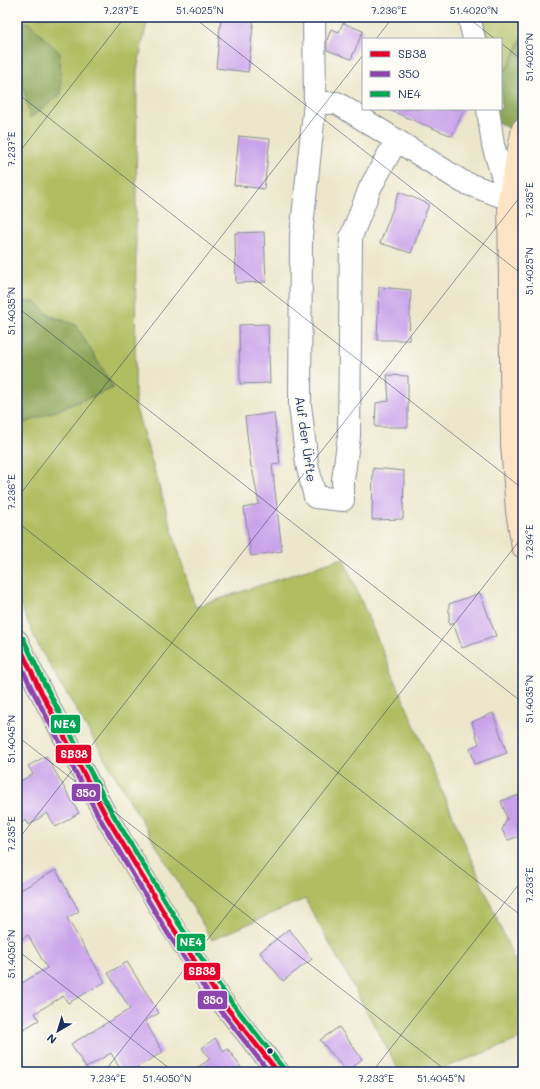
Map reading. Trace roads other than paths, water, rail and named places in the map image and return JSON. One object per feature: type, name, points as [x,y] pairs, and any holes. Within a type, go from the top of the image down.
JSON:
[{"type":"main road","points":[[523,128],[509,199],[512,444],[517,511],[523,548]]},
{"type":"main road","points":[[17,641],[39,688],[105,814],[169,922],[219,998],[278,1072]]},
{"type":"street","name":"Auf der Ürfte","points":[[314,17],[315,103],[301,236],[300,405],[307,464],[315,497],[343,500],[349,436],[351,237],[370,188],[396,141]]},
{"type":"street","points":[[469,17],[474,38]]},
{"type":"street","points":[[315,103],[337,104],[463,182],[509,199]]},
{"type":"street","points":[[488,110],[493,145],[509,199]]}]
